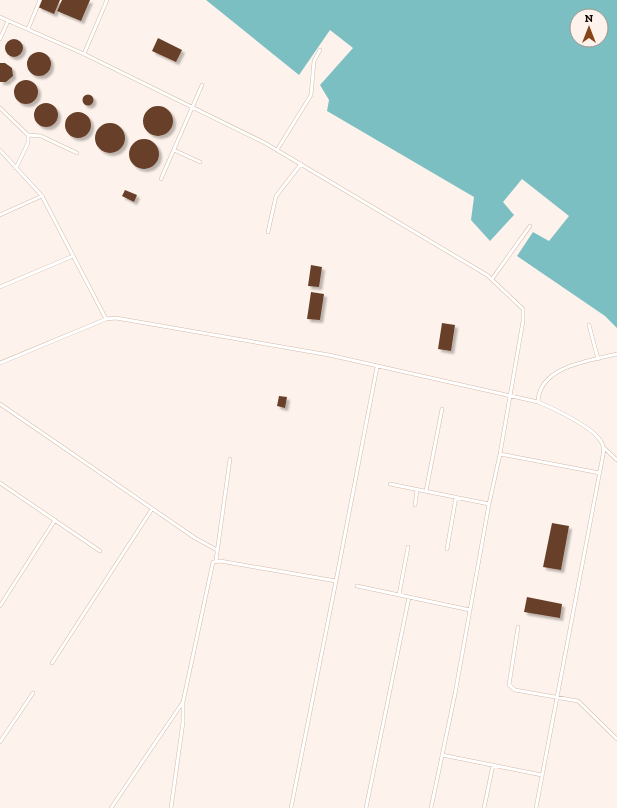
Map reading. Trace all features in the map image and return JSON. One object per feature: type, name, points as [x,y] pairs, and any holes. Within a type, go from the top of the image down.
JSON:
[{"type":"lane","points":[[28,29],[40,0]]},
{"type":"lane","points":[[84,54],[107,0]]},
{"type":"lane","points":[[0,18],[84,54],[246,133],[277,150],[492,279],[519,304],[524,313],[511,396],[431,808]]},
{"type":"lane","points":[[0,39],[8,21]]},
{"type":"lane","points":[[277,150],[311,95],[314,61],[320,50]]},
{"type":"lane","points":[[161,179],[202,85]]},
{"type":"lane","points":[[0,108],[28,135],[41,136],[77,153]]},
{"type":"lane","points":[[16,168],[28,143],[28,135]]},
{"type":"lane","points":[[0,150],[42,196],[106,319]]},
{"type":"lane","points":[[174,150],[200,162]]},
{"type":"lane","points":[[268,232],[276,196],[301,164]]},
{"type":"lane","points":[[0,215],[42,196]]},
{"type":"lane","points":[[492,279],[530,226]]},
{"type":"lane","points":[[0,287],[73,256]]},
{"type":"lane","points":[[0,363],[106,319],[116,318],[329,355],[538,402],[554,408],[589,430],[598,437],[604,448],[617,460]]},
{"type":"lane","points":[[589,325],[598,359]]},
{"type":"lane","points":[[538,402],[539,393],[545,380],[576,365],[617,354]]},
{"type":"lane","points":[[291,808],[377,367]]},
{"type":"lane","points":[[1,406],[152,509],[206,545],[217,550]]},
{"type":"lane","points":[[426,491],[442,409]]},
{"type":"lane","points":[[536,808],[604,448]]},
{"type":"lane","points":[[500,454],[600,473]]},
{"type":"lane","points":[[171,808],[183,722],[183,702],[212,565],[216,560],[230,459]]},
{"type":"lane","points":[[0,483],[100,552]]},
{"type":"lane","points":[[390,484],[489,504]]},
{"type":"lane","points":[[415,505],[417,490]]},
{"type":"lane","points":[[447,549],[456,497]]},
{"type":"lane","points":[[52,663],[152,509]]},
{"type":"lane","points":[[0,606],[55,520]]},
{"type":"lane","points":[[399,595],[408,547]]},
{"type":"lane","points":[[216,560],[336,581]]},
{"type":"lane","points":[[357,586],[470,610]]},
{"type":"lane","points":[[366,808],[409,597]]},
{"type":"lane","points":[[518,627],[509,685],[515,690],[582,703],[617,739]]},
{"type":"lane","points":[[0,742],[33,693]]},
{"type":"lane","points":[[111,808],[183,702]]},
{"type":"lane","points":[[442,755],[542,775]]},
{"type":"lane","points":[[484,808],[493,765]]},
{"type":"water","points":[[206,0],[617,0],[617,328],[605,316],[517,256],[533,232],[549,241],[569,216],[522,179],[503,202],[514,215],[490,241],[471,220],[474,197],[327,111],[329,100],[320,85],[353,48],[330,30],[299,75]]},
{"type":"building","points":[[41,0],[60,0],[54,14],[38,7]]},
{"type":"building","points":[[62,0],[90,0],[81,21],[57,11]]},
{"type":"building","points":[[158,38],[182,50],[176,62],[152,51]]},
{"type":"building","points":[[10,39],[18,39],[23,44],[21,55],[18,57],[10,57],[5,52],[5,44]]},
{"type":"building","points":[[39,52],[48,55],[51,64],[48,73],[39,76],[30,73],[27,64],[30,55]]},
{"type":"building","points":[[0,63],[5,63],[12,68],[13,76],[6,82],[0,82]]},
{"type":"building","points":[[26,80],[35,83],[38,92],[35,101],[26,104],[17,101],[14,92],[17,83]]},
{"type":"building","points":[[88,94],[92,96],[94,100],[92,104],[88,106],[84,104],[82,100],[84,96]]},
{"type":"building","points":[[46,103],[55,106],[58,115],[55,124],[46,127],[37,124],[34,115],[37,106]]},
{"type":"building","points":[[158,106],[164,107],[172,115],[172,127],[164,135],[158,136],[152,135],[144,127],[143,121],[144,115],[152,107]]},
{"type":"building","points":[[78,112],[87,116],[91,125],[87,134],[78,138],[69,134],[65,125],[69,116]]},
{"type":"building","points":[[110,123],[116,124],[124,132],[124,144],[116,152],[110,153],[104,152],[96,144],[95,138],[96,132],[104,124]]},
{"type":"building","points":[[144,139],[150,140],[158,148],[158,160],[150,168],[144,169],[138,168],[130,160],[129,154],[130,148],[138,140]]},
{"type":"building","points":[[125,190],[137,195],[134,202],[122,196]]},
{"type":"building","points":[[311,265],[322,267],[319,287],[308,286]]},
{"type":"building","points":[[311,292],[324,294],[320,320],[307,319]]},
{"type":"building","points":[[442,323],[455,325],[451,351],[438,349]]},
{"type":"building","points":[[279,396],[287,397],[285,408],[277,406]]},
{"type":"building","points":[[552,523],[569,526],[561,570],[543,567]]},
{"type":"building","points":[[527,597],[562,604],[560,618],[524,612]]}]
